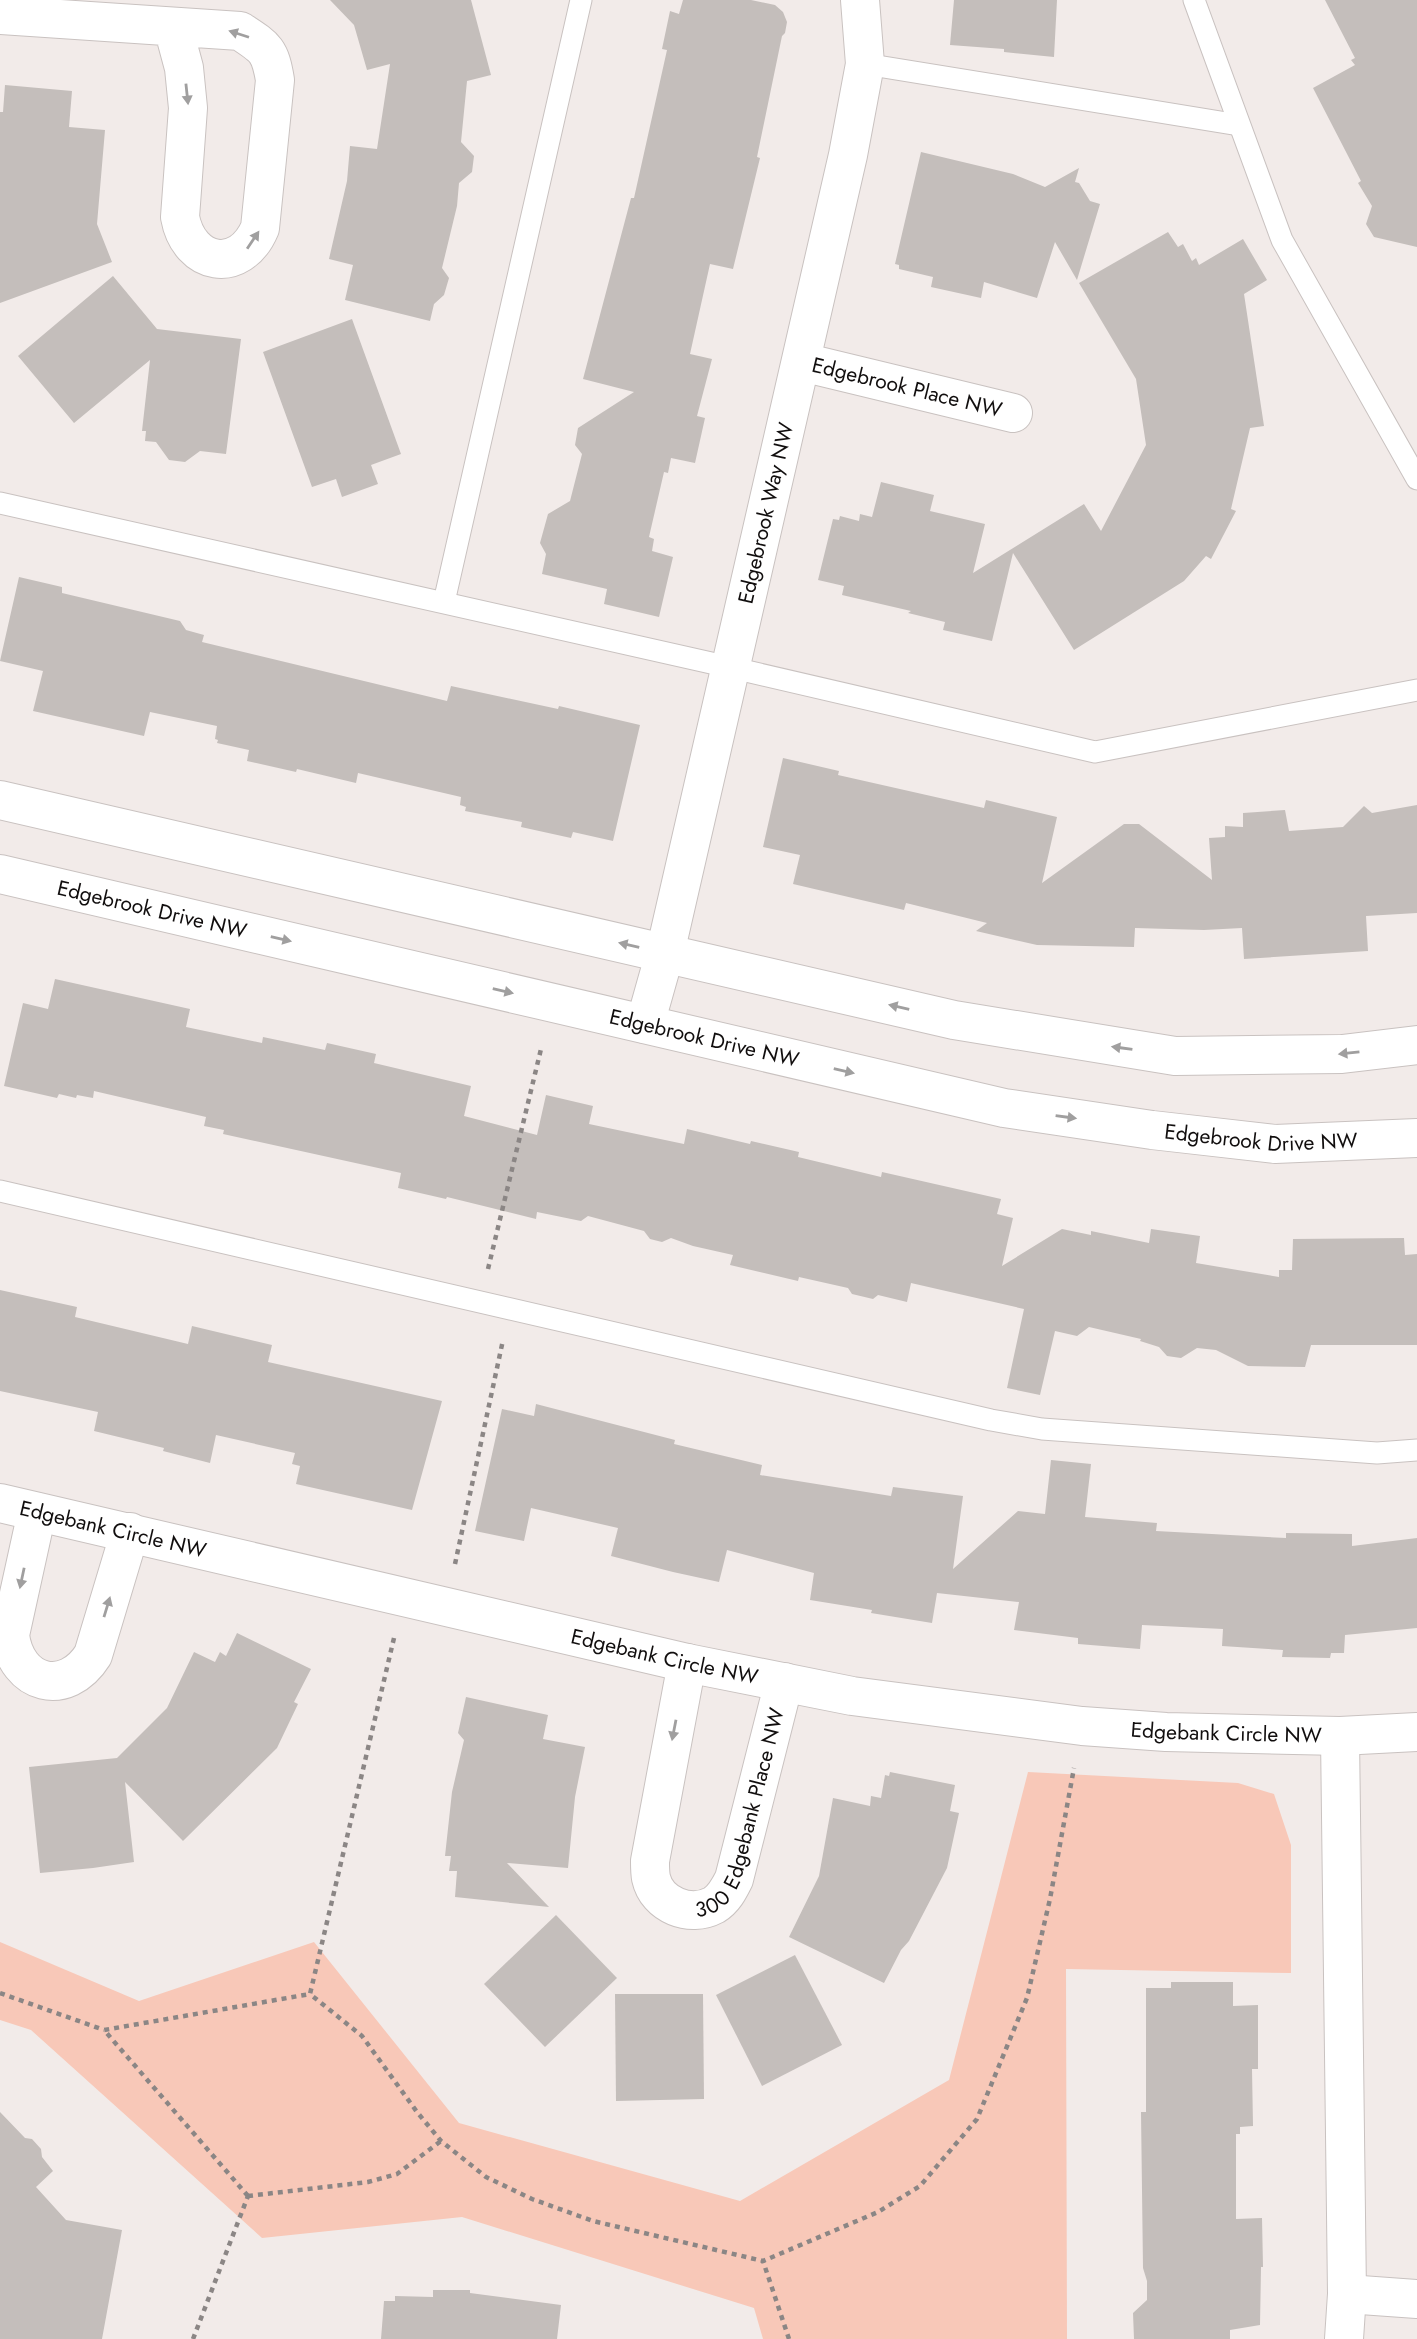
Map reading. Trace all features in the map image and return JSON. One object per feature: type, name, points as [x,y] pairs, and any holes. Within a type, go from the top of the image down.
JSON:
[{"type":"street","name":"Edgebrook Way NW","points":[[645,1024],[665,953],[848,155],[865,64],[860,0]]},
{"type":"street","points":[[0,15],[240,31],[262,45],[271,58],[275,80],[260,228],[250,246],[232,257],[203,255],[191,246],[183,232],[180,217],[188,108],[184,68],[173,27]]},
{"type":"street","name":"Edgebrook Place NW","points":[[802,362],[1013,413]]},
{"type":"street","points":[[0,800],[954,1020],[1063,1039],[1175,1056],[1342,1054],[1417,1045]]},
{"type":"street","name":"Edgebrook Drive NW","points":[[0,874],[1004,1108],[1152,1130],[1275,1144],[1417,1138]]},
{"type":"street","name":"Edgebank Circle NW","points":[[0,1503],[687,1663],[852,1696],[1082,1726],[1166,1732],[1340,1736],[1417,1732]]},
{"type":"street","points":[[37,1512],[10,1635],[18,1662],[41,1679],[57,1681],[72,1677],[85,1668],[93,1655],[130,1532]]},
{"type":"street","name":"300 Edgebank Place NW","points":[[687,1663],[650,1861],[651,1877],[657,1892],[669,1903],[684,1910],[700,1910],[715,1904],[727,1893],[734,1879],[784,1682]]},
{"type":"street","name":"Edgebank Circle NW","points":[[1340,1736],[1347,2294],[1344,2339]]},
{"type":"street","points":[[1347,2294],[1417,2299]]},
{"type":"lane","points":[[444,602],[581,0]]},
{"type":"lane","points":[[1194,0],[1282,240],[1417,480]]},
{"type":"lane","points":[[865,64],[1239,125]]},
{"type":"lane","points":[[0,502],[1095,752],[1417,690]]},
{"type":"lane","points":[[0,1191],[991,1420],[1042,1429],[1377,1452],[1417,1450]]},
{"type":"path","points":[[478,1301],[541,1049]]},
{"type":"path","points":[[443,1606],[511,1308]]},
{"type":"path","points":[[310,1994],[403,1597]]},
{"type":"path","points":[[0,1993],[104,2030],[310,1994],[362,2036],[441,2141],[486,2177],[532,2199],[593,2221],[762,2261],[878,2212],[920,2186],[977,2119],[1027,1998],[1050,1899],[1082,1726]]},
{"type":"path","points":[[104,2030],[247,2196]]},
{"type":"path","points":[[247,2196],[369,2182],[397,2174],[441,2141]]},
{"type":"path","points":[[193,2339],[247,2196]]},
{"type":"path","points":[[762,2261],[789,2339]]},
{"type":"shaded area","points":[[1028,1772],[1238,1783],[1274,1794],[1291,1845],[1291,1973],[1066,1969],[1067,2339],[763,2339],[754,2308],[462,2217],[262,2238],[31,2030],[0,2020],[0,1942],[139,2001],[314,1942],[459,2123],[740,2201],[949,2080]]},
{"type":"building","points":[[330,0],[471,0],[491,75],[467,81],[461,142],[474,156],[472,172],[459,183],[457,206],[442,268],[449,278],[444,295],[434,304],[430,321],[345,300],[353,265],[329,259],[347,181],[350,146],[377,149],[390,64],[367,70],[354,25]]},
{"type":"building","points":[[683,0],[751,0],[775,5],[783,12],[787,22],[757,157],[760,158],[733,269],[710,264],[690,354],[712,359],[697,416],[705,418],[695,463],[671,458],[668,473],[664,472],[649,537],[654,539],[652,551],[673,557],[659,617],[604,604],[607,589],[542,574],[546,554],[540,543],[548,514],[570,501],[582,454],[575,445],[578,428],[634,392],[583,379],[631,198],[634,198],[667,50],[662,49],[670,11],[679,14]]},
{"type":"building","points":[[954,0],[1057,0],[1054,57],[1004,52],[1004,49],[950,45]]},
{"type":"building","points":[[1325,0],[1417,0],[1417,247],[1374,237],[1366,224],[1372,206],[1358,183],[1361,181],[1313,88],[1355,65],[1351,60],[1355,58]]},
{"type":"building","points":[[5,85],[72,91],[69,127],[105,130],[97,224],[112,262],[0,303],[0,112],[3,112]]},
{"type":"building","points":[[921,152],[1013,174],[1045,187],[1079,168],[1075,182],[1079,183],[1090,201],[1100,204],[1077,280],[1055,242],[1037,298],[984,282],[981,298],[931,287],[933,277],[899,269],[899,265],[895,264]]},
{"type":"building","points":[[1168,232],[1178,247],[1183,244],[1192,261],[1196,258],[1199,265],[1243,239],[1267,280],[1244,294],[1264,426],[1250,428],[1231,509],[1236,511],[1211,559],[1206,556],[1184,581],[1074,650],[1013,553],[992,641],[943,630],[945,622],[908,613],[911,611],[842,595],[844,586],[818,580],[833,519],[839,520],[840,516],[859,521],[860,514],[872,517],[881,482],[934,495],[930,511],[985,524],[973,573],[1084,504],[1101,531],[1146,445],[1136,379],[1079,283]]},
{"type":"building","points":[[113,276],[157,329],[241,339],[226,454],[200,451],[185,462],[169,460],[156,442],[145,441],[146,431],[142,431],[150,360],[74,423],[18,356]]},
{"type":"building","points":[[352,319],[401,454],[371,465],[378,484],[342,497],[336,479],[312,487],[263,352]]},
{"type":"building","points":[[19,577],[62,587],[62,593],[180,621],[186,630],[204,635],[202,642],[447,701],[451,686],[558,709],[559,706],[640,725],[613,841],[573,832],[571,838],[521,827],[522,822],[465,811],[466,807],[460,805],[461,797],[358,773],[356,783],[247,761],[249,750],[217,743],[217,726],[150,712],[144,736],[33,711],[43,671],[0,661]]},
{"type":"building","points":[[783,758],[839,771],[838,775],[984,808],[986,800],[1057,817],[1042,883],[1124,824],[1139,824],[1212,880],[1209,838],[1225,837],[1225,826],[1243,827],[1243,813],[1285,810],[1289,831],[1343,827],[1364,806],[1372,813],[1417,805],[1417,913],[1366,916],[1368,951],[1244,959],[1242,928],[1135,928],[1134,947],[1037,945],[976,931],[987,923],[906,903],[904,910],[793,884],[800,855],[763,847]]},
{"type":"building","points":[[55,979],[190,1009],[186,1027],[262,1043],[263,1037],[325,1050],[327,1043],[376,1054],[374,1063],[471,1086],[464,1116],[537,1135],[546,1095],[593,1106],[589,1124],[684,1144],[687,1129],[799,1152],[798,1157],[881,1177],[882,1172],[1001,1199],[997,1214],[1013,1218],[1002,1266],[1062,1229],[1091,1235],[1091,1231],[1149,1243],[1151,1229],[1200,1236],[1196,1263],[1279,1277],[1279,1270],[1292,1270],[1293,1239],[1404,1238],[1405,1255],[1417,1254],[1417,1345],[1311,1345],[1305,1367],[1248,1366],[1216,1350],[1197,1348],[1181,1358],[1167,1356],[1159,1347],[1140,1341],[1141,1339],[1089,1327],[1077,1336],[1055,1331],[1040,1395],[1007,1388],[1024,1309],[911,1283],[907,1302],[878,1295],[873,1299],[852,1294],[848,1288],[799,1277],[798,1281],[730,1265],[733,1255],[671,1238],[662,1242],[650,1239],[644,1231],[588,1216],[581,1221],[537,1212],[536,1219],[398,1188],[401,1173],[223,1134],[224,1130],[204,1126],[206,1117],[94,1091],[93,1098],[59,1094],[57,1098],[4,1086],[23,1003],[48,1009]]},
{"type":"building","points":[[0,1290],[77,1307],[75,1317],[188,1344],[192,1326],[272,1345],[268,1362],[442,1401],[412,1510],[296,1484],[300,1466],[292,1464],[295,1453],[216,1435],[210,1463],[163,1451],[164,1448],[94,1431],[98,1412],[0,1391]]},
{"type":"building","points":[[536,1404],[675,1440],[674,1444],[762,1465],[760,1475],[891,1496],[893,1487],[963,1496],[953,1569],[1018,1511],[1045,1514],[1051,1460],[1091,1464],[1085,1517],[1157,1523],[1156,1531],[1286,1538],[1286,1533],[1352,1534],[1352,1546],[1417,1538],[1417,1628],[1345,1635],[1344,1653],[1331,1653],[1330,1658],[1282,1657],[1283,1650],[1222,1646],[1223,1629],[1142,1625],[1140,1649],[1078,1644],[1078,1638],[1014,1630],[1019,1602],[937,1593],[932,1623],[810,1600],[814,1573],[727,1550],[719,1582],[673,1572],[611,1556],[618,1528],[531,1508],[524,1541],[475,1531],[502,1409],[534,1416]]},
{"type":"building","points":[[237,1633],[311,1669],[294,1702],[298,1704],[277,1748],[183,1841],[125,1782],[134,1862],[40,1873],[29,1767],[117,1758],[167,1708],[194,1652],[215,1662],[220,1652],[226,1656]]},
{"type":"building","points":[[466,1697],[548,1715],[543,1739],[585,1747],[575,1797],[568,1868],[507,1863],[549,1907],[455,1897],[457,1871],[449,1871],[451,1856],[445,1856],[452,1792],[464,1740],[458,1733]]},
{"type":"building","points":[[890,1772],[955,1785],[950,1811],[959,1813],[947,1868],[884,1983],[789,1937],[819,1876],[833,1798],[870,1806],[871,1796],[881,1798],[885,1775],[889,1776]]},
{"type":"building","points":[[556,1915],[617,1978],[545,2047],[484,1984]]},
{"type":"building","points":[[795,1955],[842,2045],[762,2086],[716,1995]]},
{"type":"building","points":[[1171,1982],[1233,1982],[1233,2006],[1258,2005],[1258,2069],[1252,2069],[1253,2126],[1240,2127],[1240,2134],[1236,2134],[1236,2219],[1262,2218],[1260,2325],[1230,2330],[1230,2339],[1134,2339],[1133,2313],[1147,2300],[1147,2281],[1143,2268],[1141,2112],[1146,2112],[1146,1988],[1171,1988]]},
{"type":"building","points":[[615,1994],[703,1994],[704,2099],[616,2101]]},
{"type":"building","points":[[0,2112],[25,2138],[32,2139],[41,2149],[42,2157],[53,2171],[36,2187],[66,2220],[122,2230],[102,2339],[0,2339]]},
{"type":"building","points":[[433,2290],[470,2290],[470,2293],[561,2305],[557,2339],[381,2339],[384,2301],[395,2301],[395,2296],[433,2297]]}]
